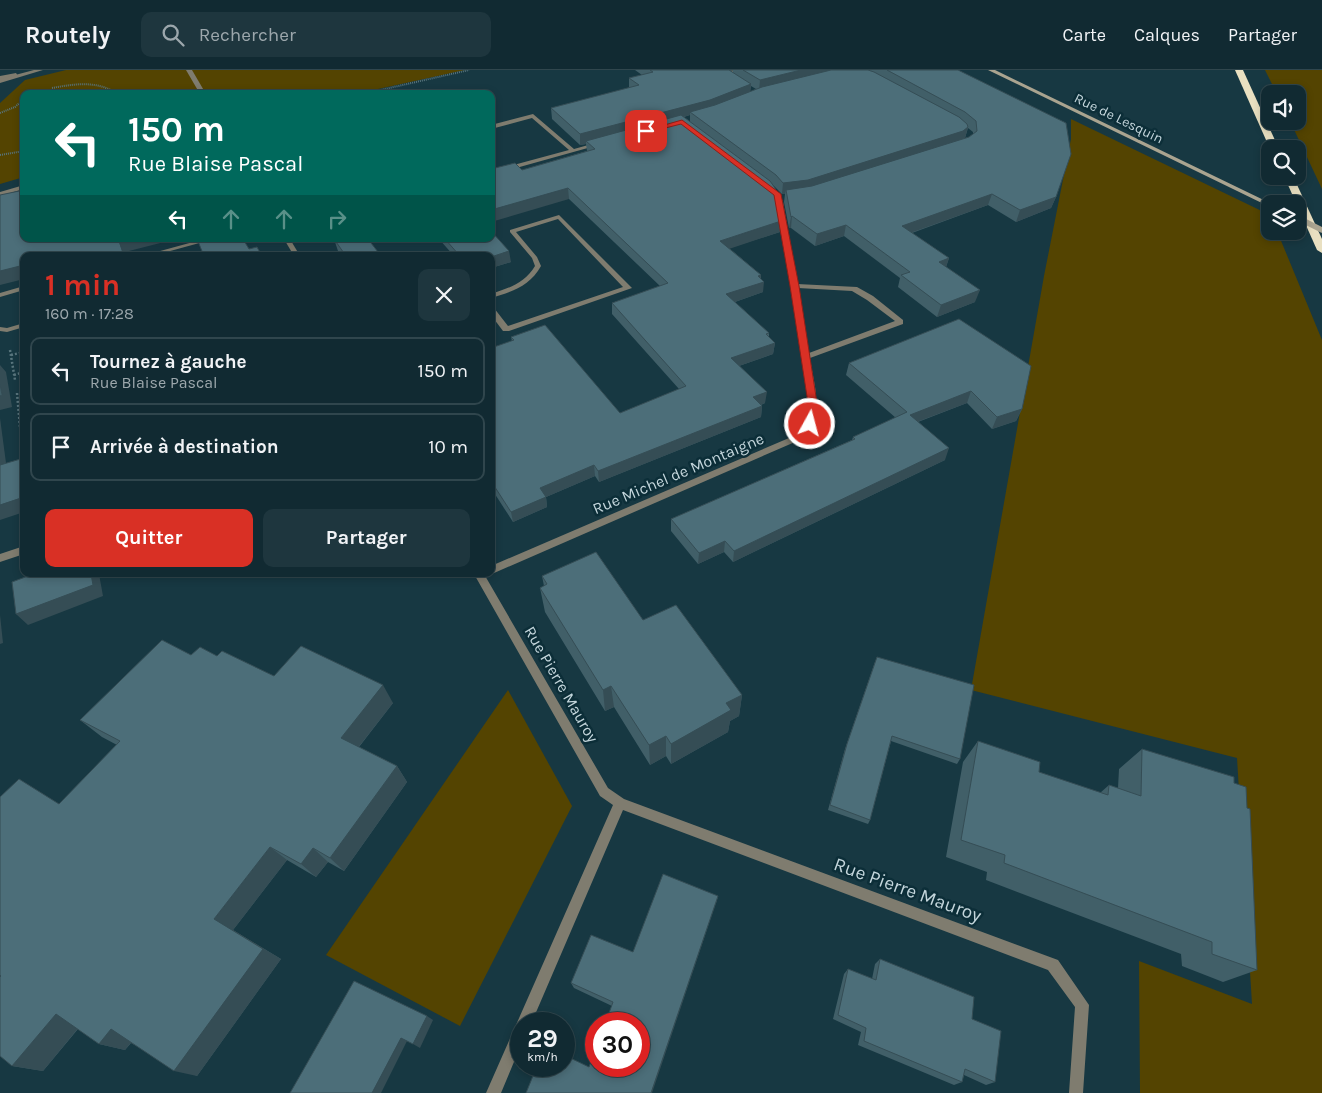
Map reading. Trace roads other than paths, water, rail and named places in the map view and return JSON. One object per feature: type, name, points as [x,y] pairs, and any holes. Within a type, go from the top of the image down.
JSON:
[{"type":"highway","points":[[1239,70],[1271,140]]},
{"type":"highway","points":[[1292,185],[1322,250]]},
{"type":"street","points":[[0,80],[40,70]]},
{"type":"street","points":[[189,70],[201,90]]},
{"type":"street","points":[[710,70],[731,78]]},
{"type":"street","points":[[724,74],[737,70]]},
{"type":"street","name":"Rue de Lesquin","points":[[990,70],[1261,200]]},
{"type":"street","points":[[495,126],[533,116],[573,151]]},
{"type":"street","points":[[495,173],[609,141]]},
{"type":"street","name":"Rue Michel de Montaigne","points":[[495,568],[792,440],[803,433],[810,424],[813,413],[782,198],[757,178]]},
{"type":"street","points":[[0,194],[20,188]]},
{"type":"street","points":[[495,295],[518,287],[528,281],[538,266],[535,258],[512,231],[559,217],[628,288],[506,329],[495,315]]},
{"type":"street","points":[[1306,222],[1322,230]]},
{"type":"street","points":[[161,252],[199,242]]},
{"type":"street","points":[[794,286],[854,289],[870,298],[900,322],[806,357]]},
{"type":"street","points":[[0,295],[20,289]]},
{"type":"street","points":[[4,329],[20,326]]},
{"type":"street","points":[[0,558],[20,551]]},
{"type":"street","name":"Rue Pierre Mauroy","points":[[485,577],[604,792],[620,803],[1053,965],[1082,1005],[1076,1093]]},
{"type":"street","points":[[529,1012],[620,803]]},
{"type":"street","points":[[493,1093],[510,1054]]}]
